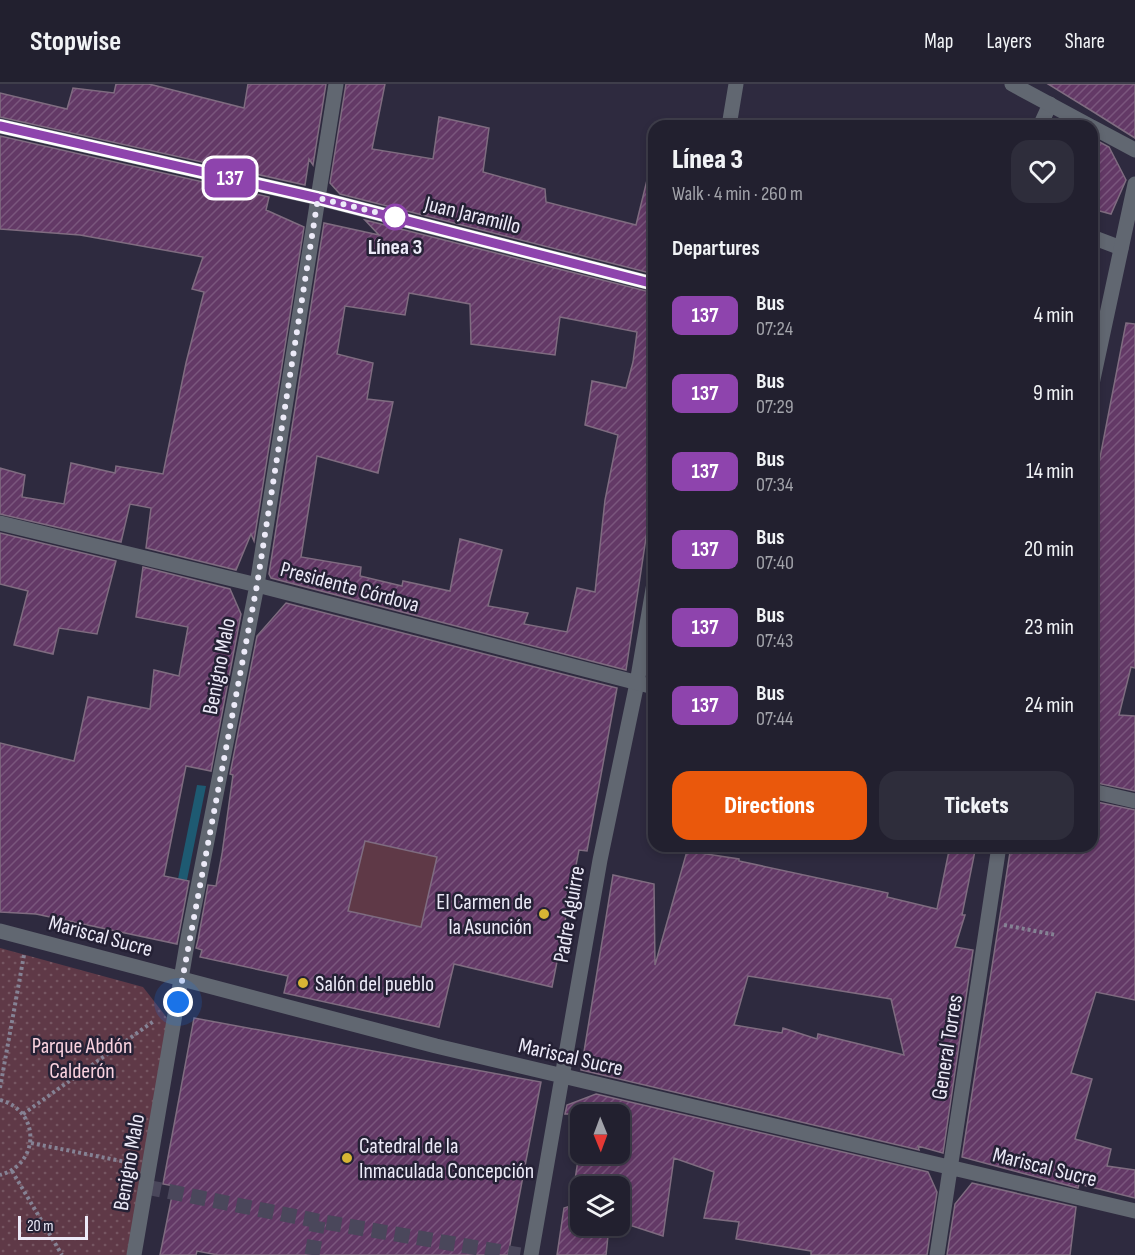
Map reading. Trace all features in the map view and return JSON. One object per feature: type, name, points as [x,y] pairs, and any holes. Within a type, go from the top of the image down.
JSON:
[{"type":"street","name":"Benigno Malo","points":[[134,1255],[182,980],[257,585],[336,84]]},
{"type":"street","points":[[730,120],[736,84]]},
{"type":"street","points":[[1012,84],[1080,120]]},
{"type":"street","points":[[1043,120],[1050,104]]},
{"type":"street","name":"Juan Jaramillo","points":[[0,126],[318,198],[648,282]]},
{"type":"street","points":[[1098,130],[1135,150]]},
{"type":"street","points":[[1098,356],[1135,184]]},
{"type":"street","points":[[1098,239],[1121,248]]},
{"type":"street","name":"Presidente Córdova","points":[[0,523],[257,585],[648,686]]},
{"type":"street","name":"Padre Aguirre","points":[[531,1255],[600,860],[637,683],[648,618]]},
{"type":"street","points":[[1098,792],[1135,801]]},
{"type":"street","name":"General Torres","points":[[937,1255],[998,852]]},
{"type":"street","name":"Mariscal Sucre","points":[[0,931],[562,1077],[951,1166],[1135,1211]]},
{"type":"path","points":[[988,923],[1056,934]]},
{"type":"path","points":[[0,1088],[24,954]]},
{"type":"path","points":[[23,1114],[164,1014]]},
{"type":"path","points":[[0,1100],[11,1104],[23,1114],[30,1129],[31,1143],[24,1160],[12,1171],[0,1176]]},
{"type":"path","points":[[31,1143],[150,1166]]},
{"type":"path","points":[[12,1171],[62,1255]]},
{"type":"green space","points":[[365,841],[437,857],[421,927],[348,911]]},
{"type":"green space","name":"Parque Abdón Calderón","points":[[0,948],[143,987],[171,1023],[132,1255],[0,1255]]},
{"type":"water","points":[[197,785],[206,786],[187,880],[178,879]]},
{"type":"building","points":[[116,84],[149,84],[244,108],[248,84],[326,84],[313,165],[309,159],[305,185],[0,117],[0,93],[67,109],[73,88],[114,93]]},
{"type":"building","points":[[346,84],[385,84],[372,149],[433,159],[439,117],[489,128],[483,172],[545,189],[546,202],[636,225],[648,180],[648,272],[340,194],[330,183]]},
{"type":"building","points":[[1048,84],[1135,84],[1135,138],[1092,111]]},
{"type":"building","points":[[0,136],[269,197],[266,210],[304,227],[254,541],[251,534],[236,570],[146,548],[151,508],[130,504],[121,542],[0,514],[0,468],[25,475],[22,497],[64,504],[71,463],[115,473],[116,466],[163,474],[186,363],[204,292],[192,289],[203,257],[80,235],[0,229]]},
{"type":"building","points":[[1098,141],[1109,147],[1126,180],[1111,214],[1098,211]]},
{"type":"building","points":[[365,220],[648,291],[648,525],[626,670],[271,578],[269,574],[324,223],[379,235]],"holes":[[[409,293],[470,304],[471,344],[555,355],[560,317],[637,332],[633,362],[626,388],[592,381],[585,425],[618,435],[605,500],[595,592],[577,588],[567,632],[524,624],[528,613],[488,606],[502,550],[460,539],[450,591],[403,581],[402,586],[360,576],[361,567],[301,557],[317,456],[378,473],[393,402],[367,399],[373,363],[337,354],[345,306],[405,315]]]},
{"type":"building","points":[[1126,323],[1135,324],[1135,668],[1131,667],[1119,715],[1135,716],[1135,791],[1098,783],[1098,468]]},
{"type":"building","points":[[0,533],[116,561],[97,634],[59,628],[53,654],[14,645],[28,591],[0,584]]},
{"type":"building","points":[[143,567],[230,589],[241,614],[211,771],[186,766],[164,876],[189,881],[177,944],[36,914],[0,912],[0,743],[74,761],[88,697],[150,709],[154,670],[179,676],[188,627],[136,617]]},
{"type":"building","points":[[286,603],[617,688],[587,851],[579,850],[552,987],[454,964],[439,1027],[284,993],[288,976],[200,957],[202,950],[196,948],[208,885],[216,886],[233,775],[230,774],[257,636]],"holes":[[[365,841],[437,857],[421,927],[348,911]]]},
{"type":"building","points":[[1098,802],[1135,810],[1135,1000],[1096,992],[1071,1073],[1092,1079],[1075,1139],[1111,1149],[1107,1166],[1135,1170],[1135,1198],[1079,1184],[1078,1188],[962,1157],[1010,852],[1098,852]]},
{"type":"building","points":[[687,852],[739,859],[739,861],[888,893],[887,897],[937,909],[949,852],[975,852],[962,915],[965,915],[955,947],[973,950],[943,1153],[918,1146],[919,1150],[581,1070],[613,875],[654,884],[655,965]],"holes":[[[748,976],[891,999],[904,1055],[818,1034],[817,1039],[783,1028],[782,1033],[734,1025]]]},
{"type":"building","name":"Catedral de la Inmaculada Concepción","points":[[194,1018],[541,1082],[508,1255],[218,1255],[197,1251],[196,1255],[160,1255],[174,1186],[163,1184]]},
{"type":"building","points":[[596,1094],[928,1172],[937,1192],[927,1255],[811,1255],[811,1251],[736,1239],[739,1222],[704,1218],[714,1172],[674,1158],[663,1236],[630,1225],[630,1176],[576,1176],[577,1164],[630,1164],[630,1104],[570,1104],[570,1114],[565,1114],[567,1105]]},
{"type":"building","points":[[972,1183],[1076,1207],[1070,1255],[947,1255],[955,1204]]},
{"type":"building","points":[[570,1206],[570,1236],[608,1236],[606,1255],[557,1255],[564,1208]]},
{"type":"tunnel","points":[[146,1187],[318,1221],[520,1255]]},
{"type":"tunnel","points":[[312,1255],[318,1221]]},
{"type":"bus line","name":"137","points":[[0,126],[318,198],[648,282]]},
{"type":"place","name":"Línea 3","points":[[395,217]]},
{"type":"place","name":"El Carmen de la Asunción","points":[[544,914]]},
{"type":"place","name":"Salón del pueblo","points":[[303,983]]},
{"type":"place","name":"Catedral de la Inmaculada Concepción","points":[[347,1158]]},
{"type":"route","points":[[178,1002],[188,938],[257,585],[318,198],[395,217]]}]
